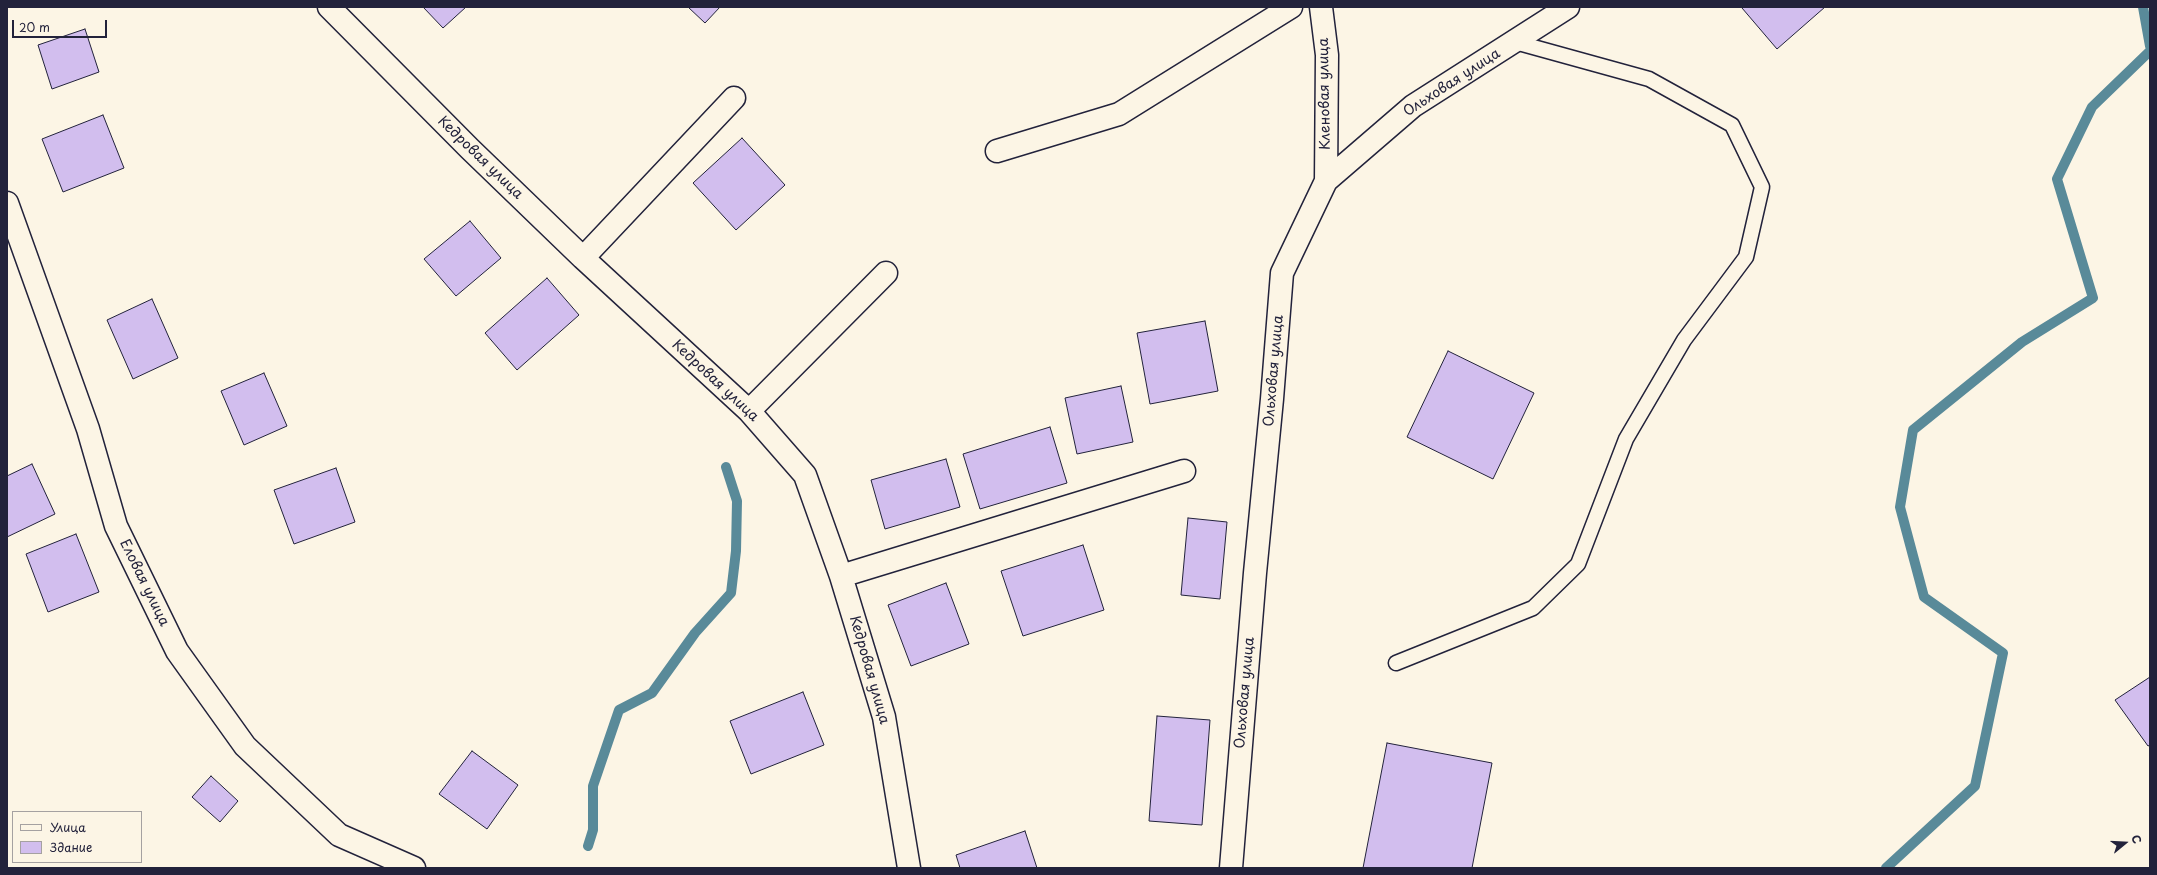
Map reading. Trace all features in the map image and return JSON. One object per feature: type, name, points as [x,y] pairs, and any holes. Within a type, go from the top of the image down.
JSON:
[{"type":"street","name":"Кедровая улица","points":[[329,7],[470,149],[583,258],[749,411],[805,475],[842,576],[884,717],[909,868]]},
{"type":"street","points":[[997,151],[1119,114],[1291,7]]},
{"type":"street","name":"Кленовая улица","points":[[1321,7],[1327,55],[1326,180]]},
{"type":"street","name":"Ольховая улица","points":[[1231,868],[1254,573],[1272,399],[1282,273],[1326,180],[1413,106],[1568,7]]},
{"type":"street","points":[[583,258],[734,98]]},
{"type":"street","name":"Еловая улица","points":[[7,203],[88,429],[116,526],[177,651],[245,746],[339,835],[414,868]]},
{"type":"street","points":[[749,411],[886,273]]},
{"type":"street","points":[[842,576],[1184,471]]},
{"type":"lane","points":[[1396,663],[1533,608],[1578,564],[1626,439],[1684,340],[1746,257],[1762,187],[1732,125],[1649,79],[1515,42]]},
{"type":"building","points":[[423,7],[466,7],[443,28]]},
{"type":"building","points":[[688,7],[720,7],[705,23]]},
{"type":"building","points":[[1825,7],[1777,49],[1742,8]]},
{"type":"building","points":[[85,29],[99,72],[52,89],[38,45]]},
{"type":"building","points":[[103,115],[124,168],[63,192],[42,139]]},
{"type":"building","points":[[742,138],[785,185],[736,230],[693,183]]},
{"type":"building","points":[[470,221],[501,258],[456,296],[424,259]]},
{"type":"building","points":[[547,278],[579,315],[517,370],[485,333]]},
{"type":"building","points":[[152,299],[178,358],[133,379],[107,320]]},
{"type":"building","points":[[1205,321],[1218,391],[1150,404],[1137,333]]},
{"type":"building","points":[[1448,351],[1534,393],[1493,479],[1407,437]]},
{"type":"building","points":[[264,373],[287,426],[244,445],[221,391]]},
{"type":"building","points":[[1121,386],[1133,442],[1077,454],[1065,398]]},
{"type":"building","points":[[1050,427],[1067,483],[980,509],[963,454]]},
{"type":"building","points":[[946,459],[960,507],[885,529],[871,480]]},
{"type":"building","points":[[32,464],[55,514],[7,537],[7,476]]},
{"type":"building","points":[[336,468],[355,522],[294,544],[274,490]]},
{"type":"building","points":[[1188,518],[1227,522],[1220,599],[1181,595]]},
{"type":"building","points":[[76,534],[99,592],[48,612],[26,554]]},
{"type":"building","points":[[1083,545],[1104,610],[1023,636],[1001,571]]},
{"type":"building","points":[[946,583],[969,644],[911,666],[888,605]]},
{"type":"building","points":[[2150,677],[2150,745],[2148,746],[2115,700]]},
{"type":"building","points":[[803,692],[824,745],[751,774],[730,721]]},
{"type":"building","points":[[1157,716],[1210,720],[1202,825],[1149,821]]},
{"type":"building","points":[[1387,743],[1492,763],[1472,868],[1363,868]]},
{"type":"building","points":[[472,751],[518,785],[487,829],[439,794]]},
{"type":"building","points":[[211,776],[238,801],[220,822],[192,797]]},
{"type":"building","points":[[1025,831],[1037,868],[960,868],[956,855]]},
{"type":"waterway","points":[[2143,7],[2150,46]]},
{"type":"waterway","points":[[1886,868],[1975,786],[2003,653],[1924,597],[1900,507],[1913,430],[2022,342],[2093,298],[2057,179],[2092,107],[2150,51]]},
{"type":"waterway","points":[[588,846],[593,830],[593,786],[619,710],[652,693],[695,633],[731,593],[736,551],[737,501],[726,467]]}]
